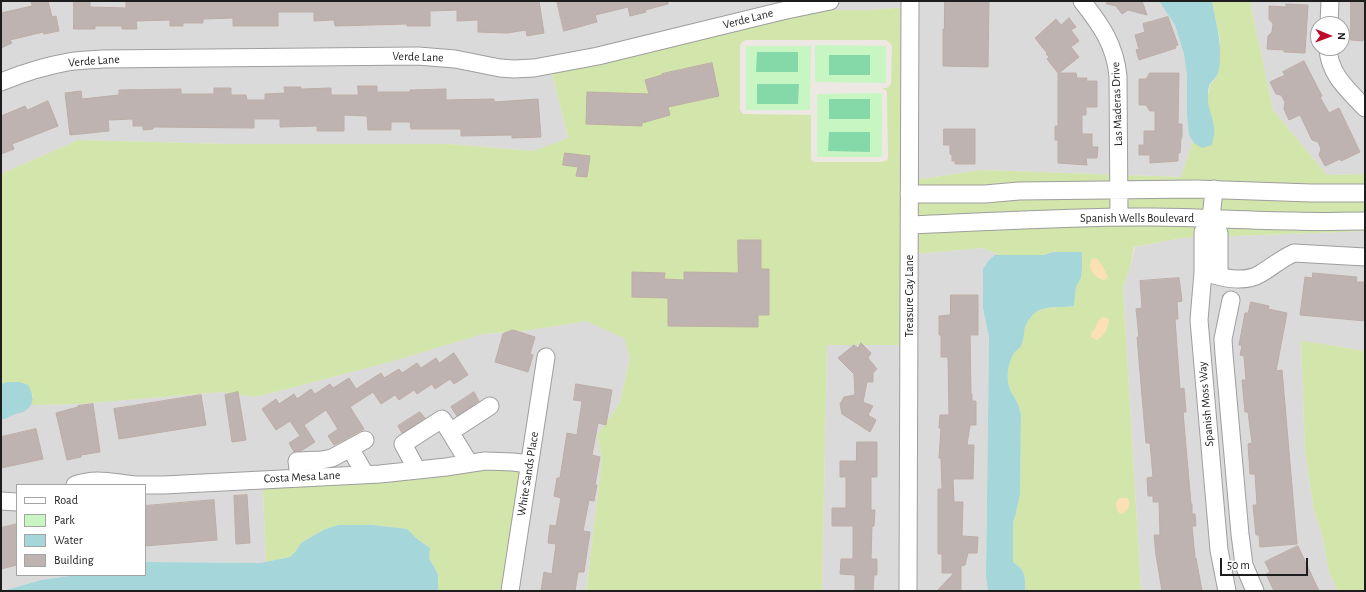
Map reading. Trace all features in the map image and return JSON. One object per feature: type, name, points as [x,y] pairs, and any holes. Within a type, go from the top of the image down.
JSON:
[{"type":"street","name":"Verde Lane","points":[[1,82],[17,75],[51,65],[102,59],[418,56],[455,59],[500,68],[534,68],[598,56],[782,11],[830,1]]},
{"type":"street","name":"Treasure Cay Lane","points":[[908,591],[910,1]]},
{"type":"street","name":"Las Maderas Drive","points":[[1082,1],[1107,36],[1116,63],[1118,76],[1118,217]]},
{"type":"street","points":[[1329,16],[1330,1]]},
{"type":"street","points":[[1328,56],[1332,68],[1343,85],[1365,108]]},
{"type":"street","points":[[909,194],[985,194],[1019,191],[1214,189],[1310,193],[1365,193]]},
{"type":"street","name":"Spanish Moss Way","points":[[1214,189],[1211,219],[1219,233],[1211,274],[1198,320],[1219,550],[1227,591]]},
{"type":"street","name":"Spanish Wells Boulevard","points":[[910,225],[1118,217],[1295,222],[1365,221]]},
{"type":"street","points":[[1211,274],[1246,278],[1259,275],[1284,257],[1294,253],[1365,258]]},
{"type":"street","name":"Spanish Moss Way","points":[[1231,300],[1223,339],[1224,354],[1244,565],[1255,591]]},
{"type":"street","name":"White Sands Place","points":[[510,591],[546,357]]},
{"type":"street","points":[[450,432],[490,406]]},
{"type":"street","points":[[417,470],[403,444],[442,419],[469,463]]},
{"type":"street","points":[[299,477],[297,461],[332,458],[365,440]]},
{"type":"street","points":[[350,448],[365,474]]},
{"type":"street","name":"Costa Mesa Lane","points":[[146,485],[365,474],[446,467],[485,461],[529,464]]},
{"type":"street","name":"Costa Mesa Lane","points":[[77,484],[84,481],[97,480],[129,484]]},
{"type":"street","points":[[1,501],[16,502]]},
{"type":"shaded area","points":[[1,1],[1159,1],[1175,24],[1184,54],[1187,77],[1187,116],[1189,135],[1193,141],[1181,177],[981,170],[909,181],[907,7],[871,10],[552,73],[568,139],[534,151],[449,144],[227,144],[78,140],[1,174]]},
{"type":"shaded area","points":[[1251,1],[1365,1],[1365,174],[1327,175],[1273,110]]},
{"type":"shaded area","points":[[1365,231],[1365,351],[1301,342],[1305,452],[1314,511],[1322,534],[1329,572],[1338,591],[1141,591],[1123,287],[1130,268],[1135,247],[1182,238]]},
{"type":"shaded area","points":[[983,248],[999,255],[995,255],[988,261],[983,269],[983,308],[989,338],[986,576],[988,591],[822,591],[827,345],[910,345],[911,254]]},
{"type":"shaded area","points":[[586,321],[625,338],[630,357],[620,403],[597,435],[602,460],[586,591],[510,591],[263,490],[266,562],[146,562],[146,484],[16,484],[16,576],[69,576],[41,580],[1,591],[1,420],[13,414],[25,411],[31,405],[80,404],[222,392],[256,397],[390,362],[483,334],[524,331]]},
{"type":"green space","points":[[1212,1],[1251,1],[1273,110],[1327,175],[1365,174],[1365,231],[1182,238],[1134,247],[1130,268],[1123,287],[1141,591],[1025,591],[1023,571],[1013,562],[1013,523],[1020,494],[1021,416],[1018,403],[1009,386],[1008,370],[1013,355],[1021,347],[1026,325],[1035,313],[1047,308],[1074,306],[1076,286],[1081,278],[1081,252],[1053,252],[1044,255],[999,255],[983,248],[911,254],[910,345],[827,345],[822,591],[586,591],[602,460],[597,435],[620,403],[630,357],[624,338],[586,321],[524,331],[483,334],[390,362],[256,397],[222,392],[80,404],[31,405],[33,395],[7,382],[1,384],[1,174],[78,140],[227,144],[449,144],[534,151],[568,138],[552,73],[818,10],[871,10],[907,7],[909,181],[981,170],[1181,177],[1193,141],[1194,143],[1214,126],[1208,104],[1208,95],[1210,85],[1216,78],[1220,40]],"holes":[[[746,40],[886,40],[892,46],[891,83],[889,87],[882,88],[886,90],[887,93],[887,160],[882,162],[812,161],[811,115],[743,114],[740,110],[740,46],[742,42]]]},
{"type":"green space","points":[[815,45],[886,46],[886,83],[815,82]]},
{"type":"green space","points":[[746,46],[811,46],[810,110],[746,110]]},
{"type":"green space","points":[[757,52],[798,52],[798,72],[756,72]]},
{"type":"green space","points":[[829,55],[870,55],[870,75],[829,75]]},
{"type":"green space","points":[[757,84],[799,84],[798,104],[757,104]]},
{"type":"green space","points":[[882,93],[882,157],[817,157],[817,94]]},
{"type":"green space","points":[[829,99],[870,99],[870,119],[829,119]]},
{"type":"green space","points":[[829,132],[870,132],[870,152],[828,151]]},
{"type":"green space","points":[[1301,341],[1365,351],[1365,591],[1338,591],[1329,572],[1322,534],[1314,511],[1305,452]]},
{"type":"green space","points":[[519,464],[522,484],[510,591],[438,591],[438,574],[429,558],[430,547],[417,539],[407,529],[372,525],[338,525],[323,530],[301,543],[290,557],[266,562],[263,490],[270,486]]},
{"type":"sand","points":[[1096,258],[1102,264],[1107,275],[1108,278],[1105,280],[1098,278],[1092,272],[1090,262],[1092,259]]},
{"type":"sand","points":[[1103,317],[1109,320],[1108,326],[1103,335],[1096,340],[1091,337],[1091,333]]},
{"type":"sand","points":[[1127,498],[1129,505],[1121,514],[1117,510],[1116,503],[1118,499]]},
{"type":"water","points":[[1159,1],[1212,1],[1218,35],[1220,60],[1216,77],[1210,84],[1208,90],[1208,104],[1214,129],[1212,145],[1202,148],[1194,143],[1189,135],[1187,116],[1187,77],[1184,54],[1175,25]]},
{"type":"water","points":[[1053,252],[1082,252],[1081,278],[1076,287],[1074,306],[1047,308],[1035,313],[1030,318],[1025,327],[1021,346],[1011,359],[1008,374],[1009,386],[1018,403],[1021,416],[1020,494],[1013,523],[1013,562],[1023,571],[1025,591],[988,591],[986,576],[989,338],[983,308],[983,269],[988,261],[995,255],[1044,255]]},
{"type":"water","points":[[7,382],[19,382],[28,385],[32,395],[32,402],[25,411],[1,420],[1,384]]},
{"type":"water","points":[[338,525],[372,525],[407,529],[417,539],[430,548],[429,558],[438,574],[438,591],[2,591],[41,580],[69,576],[146,576],[146,562],[260,563],[290,557],[301,543],[323,530]]},
{"type":"building","points":[[31,1],[48,1],[52,17],[56,16],[59,31],[44,34],[43,32],[10,40],[12,43],[1,48],[1,13],[32,6]]},
{"type":"building","points":[[74,1],[90,1],[90,7],[126,8],[126,1],[539,1],[544,33],[527,36],[526,30],[507,33],[478,32],[478,20],[457,21],[457,10],[430,11],[430,26],[407,26],[407,24],[335,26],[334,20],[314,21],[314,12],[278,12],[278,26],[233,26],[233,18],[203,19],[203,23],[183,23],[183,26],[170,26],[170,20],[136,21],[137,29],[122,29],[122,26],[95,26],[95,29],[74,29]]},
{"type":"building","points":[[557,1],[668,1],[668,4],[645,10],[646,12],[630,16],[628,7],[595,15],[597,22],[564,31]]},
{"type":"building","points":[[945,1],[989,1],[988,67],[943,66]]},
{"type":"building","points":[[1107,1],[1142,1],[1147,15],[1128,10],[1122,14],[1116,6],[1107,4]]},
{"type":"building","points":[[1351,1],[1365,1],[1365,39],[1363,39],[1363,41],[1351,40]]},
{"type":"building","points":[[1286,4],[1308,5],[1305,53],[1284,52],[1284,50],[1267,49],[1268,36],[1272,32],[1273,24],[1269,19],[1269,6],[1286,7]]},
{"type":"building","points":[[1168,17],[1178,45],[1175,46],[1176,48],[1139,60],[1136,50],[1139,49],[1135,35],[1145,32],[1143,24]]},
{"type":"building","points":[[1069,18],[1076,27],[1071,30],[1079,41],[1071,47],[1079,57],[1059,73],[1076,73],[1077,78],[1087,78],[1086,81],[1097,81],[1097,107],[1086,107],[1086,115],[1082,115],[1082,134],[1092,134],[1092,147],[1098,147],[1097,158],[1086,158],[1087,165],[1058,163],[1058,140],[1055,140],[1055,126],[1058,126],[1058,73],[1047,59],[1049,57],[1046,54],[1047,53],[1035,38],[1056,19],[1061,25]]},
{"type":"building","points":[[1304,61],[1329,113],[1339,108],[1360,152],[1341,161],[1340,159],[1325,166],[1319,155],[1321,149],[1318,142],[1312,140],[1300,115],[1289,120],[1284,109],[1285,102],[1281,95],[1276,94],[1270,82],[1285,75],[1283,72]]},
{"type":"building","points":[[712,63],[719,96],[668,107],[670,115],[642,123],[642,126],[586,124],[587,92],[649,94],[645,80],[662,74]]},
{"type":"building","points":[[1150,73],[1179,73],[1178,124],[1182,124],[1182,138],[1180,153],[1178,153],[1178,161],[1150,163],[1150,155],[1139,155],[1139,145],[1144,145],[1144,131],[1155,131],[1155,111],[1150,111],[1146,105],[1139,105],[1139,79],[1146,79]]},
{"type":"building","points":[[358,86],[377,86],[377,92],[410,92],[410,90],[446,89],[446,100],[494,99],[494,102],[538,99],[541,137],[512,138],[512,135],[461,136],[461,129],[411,129],[410,122],[391,122],[391,130],[368,130],[367,116],[344,115],[344,131],[317,131],[317,126],[280,127],[280,119],[254,119],[254,128],[153,127],[153,129],[143,130],[143,126],[133,126],[133,119],[108,120],[109,131],[70,135],[65,93],[81,91],[82,99],[119,95],[119,90],[181,89],[181,94],[214,94],[214,88],[231,88],[231,95],[246,95],[247,100],[265,100],[265,94],[285,93],[284,87],[301,87],[301,89],[331,88],[331,95],[358,95]]},
{"type":"building","points":[[48,101],[58,126],[12,144],[14,149],[1,154],[1,116],[25,106],[27,110]]},
{"type":"building","points":[[944,129],[975,129],[975,164],[955,164],[955,161],[952,161],[950,145],[944,145]]},
{"type":"building","points":[[565,153],[590,156],[587,177],[576,176],[578,167],[563,165]]},
{"type":"building","points":[[738,240],[761,240],[761,269],[769,269],[769,315],[758,315],[758,327],[668,326],[668,298],[632,297],[632,272],[665,273],[664,279],[684,280],[684,272],[738,273]]},
{"type":"building","points":[[1313,273],[1357,277],[1356,282],[1365,282],[1365,321],[1300,315],[1305,277],[1312,278]]},
{"type":"building","points":[[1179,278],[1182,301],[1177,302],[1178,319],[1175,319],[1180,389],[1184,388],[1186,412],[1183,412],[1191,504],[1192,514],[1195,514],[1196,526],[1192,526],[1195,558],[1202,591],[1162,591],[1154,535],[1160,535],[1159,502],[1153,502],[1153,496],[1148,496],[1147,478],[1153,477],[1150,443],[1146,443],[1136,309],[1142,308],[1140,281]]},
{"type":"building","points":[[951,295],[978,295],[978,335],[970,335],[971,394],[972,401],[976,401],[976,425],[970,425],[967,445],[974,445],[973,479],[953,479],[954,502],[963,502],[962,536],[978,537],[977,553],[968,553],[965,565],[961,566],[961,591],[937,591],[954,573],[942,573],[942,554],[938,554],[938,489],[942,489],[941,458],[939,458],[941,428],[939,428],[940,415],[949,415],[948,357],[941,357],[939,316],[950,315]]},
{"type":"building","points":[[1251,302],[1269,306],[1268,309],[1287,313],[1276,371],[1282,370],[1297,544],[1260,547],[1259,535],[1256,535],[1253,505],[1257,505],[1255,474],[1250,474],[1248,444],[1252,443],[1248,412],[1245,412],[1242,380],[1246,380],[1244,356],[1240,355],[1242,346],[1239,345],[1245,313],[1248,313]]},
{"type":"building","points":[[513,330],[535,337],[530,354],[533,355],[528,372],[495,362],[503,334]]},
{"type":"building","points":[[861,343],[871,353],[868,358],[877,369],[873,373],[873,382],[867,382],[863,402],[873,406],[868,415],[876,420],[870,432],[842,414],[840,404],[844,397],[855,395],[854,374],[838,358],[854,345],[858,348]]},
{"type":"building","points":[[454,353],[468,375],[454,384],[450,379],[435,389],[432,384],[417,394],[414,390],[399,400],[395,395],[381,404],[373,392],[350,407],[364,429],[334,445],[328,436],[338,429],[326,410],[304,425],[315,442],[301,451],[294,452],[289,443],[300,436],[290,421],[276,430],[262,409],[276,399],[279,404],[294,394],[297,399],[311,389],[315,394],[330,384],[333,388],[349,378],[356,389],[381,373],[384,378],[399,369],[402,373],[417,363],[421,368],[436,358],[439,363]]},
{"type":"building","points":[[576,384],[612,390],[606,425],[598,423],[592,455],[600,457],[594,501],[589,500],[583,531],[590,532],[584,572],[578,572],[575,591],[541,591],[544,572],[552,574],[556,544],[548,543],[550,525],[556,526],[561,498],[554,496],[557,478],[560,478],[567,433],[577,435],[582,401],[574,400]]},
{"type":"building","points":[[238,392],[246,440],[232,442],[225,395]]},
{"type":"building","points":[[474,392],[479,401],[457,416],[451,407]]},
{"type":"building","points":[[201,395],[206,425],[119,439],[114,409]]},
{"type":"building","points":[[93,404],[100,452],[81,455],[81,457],[67,460],[56,413],[78,406]]},
{"type":"building","points":[[420,412],[425,418],[402,433],[398,426]]},
{"type":"building","points":[[36,429],[43,459],[1,468],[1,437]]},
{"type":"building","points":[[857,442],[877,442],[877,477],[871,477],[871,510],[875,510],[874,526],[872,526],[871,559],[877,559],[877,575],[874,575],[873,591],[855,591],[855,575],[840,574],[841,559],[853,559],[853,526],[832,526],[832,508],[846,508],[846,477],[840,477],[840,461],[856,461]]},
{"type":"building","points":[[247,495],[250,543],[236,544],[234,496]]},
{"type":"building","points":[[214,500],[217,540],[146,546],[146,506]]},
{"type":"building","points":[[16,524],[16,565],[1,569],[1,528]]},
{"type":"building","points":[[1298,546],[1319,591],[1274,591],[1266,574],[1270,572],[1265,562]]}]
